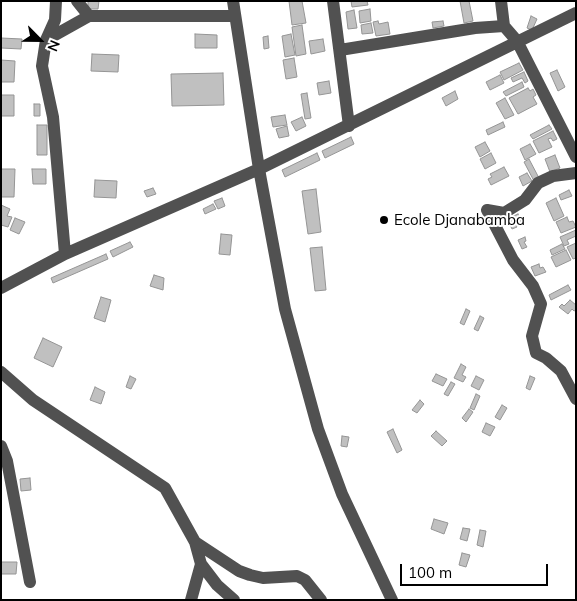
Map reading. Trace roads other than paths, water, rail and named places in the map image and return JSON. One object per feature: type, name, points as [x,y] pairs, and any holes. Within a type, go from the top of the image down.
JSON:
[{"type":"street","points":[[56,1],[55,20],[46,40],[42,66],[53,117],[65,254]]},
{"type":"street","points":[[77,1],[89,16]]},
{"type":"street","points":[[233,1],[259,169],[285,309],[318,429],[342,494],[392,600]]},
{"type":"street","points":[[333,1],[349,126]]},
{"type":"street","points":[[501,1],[504,26],[518,41],[576,157]]},
{"type":"street","points":[[1,288],[65,254],[259,169],[349,126],[576,13]]},
{"type":"street","points":[[46,40],[89,16],[234,16]]},
{"type":"street","points":[[340,50],[475,28],[504,26]]},
{"type":"street","points":[[576,173],[553,176],[538,183],[525,200],[504,213],[487,210],[513,260],[533,286],[541,304],[532,336],[536,353],[546,358],[562,371],[576,399]]},
{"type":"street","points":[[1,372],[33,400],[165,488],[195,542],[201,564],[217,585],[234,600]]},
{"type":"street","points":[[1,446],[8,461],[30,582]]},
{"type":"street","points":[[195,542],[239,571],[250,575],[263,578],[297,576],[305,580],[322,600]]},
{"type":"street","points":[[191,600],[201,564]]},
{"type":"place","name":"Ecole Djanabamba","points":[[384,220]]}]
